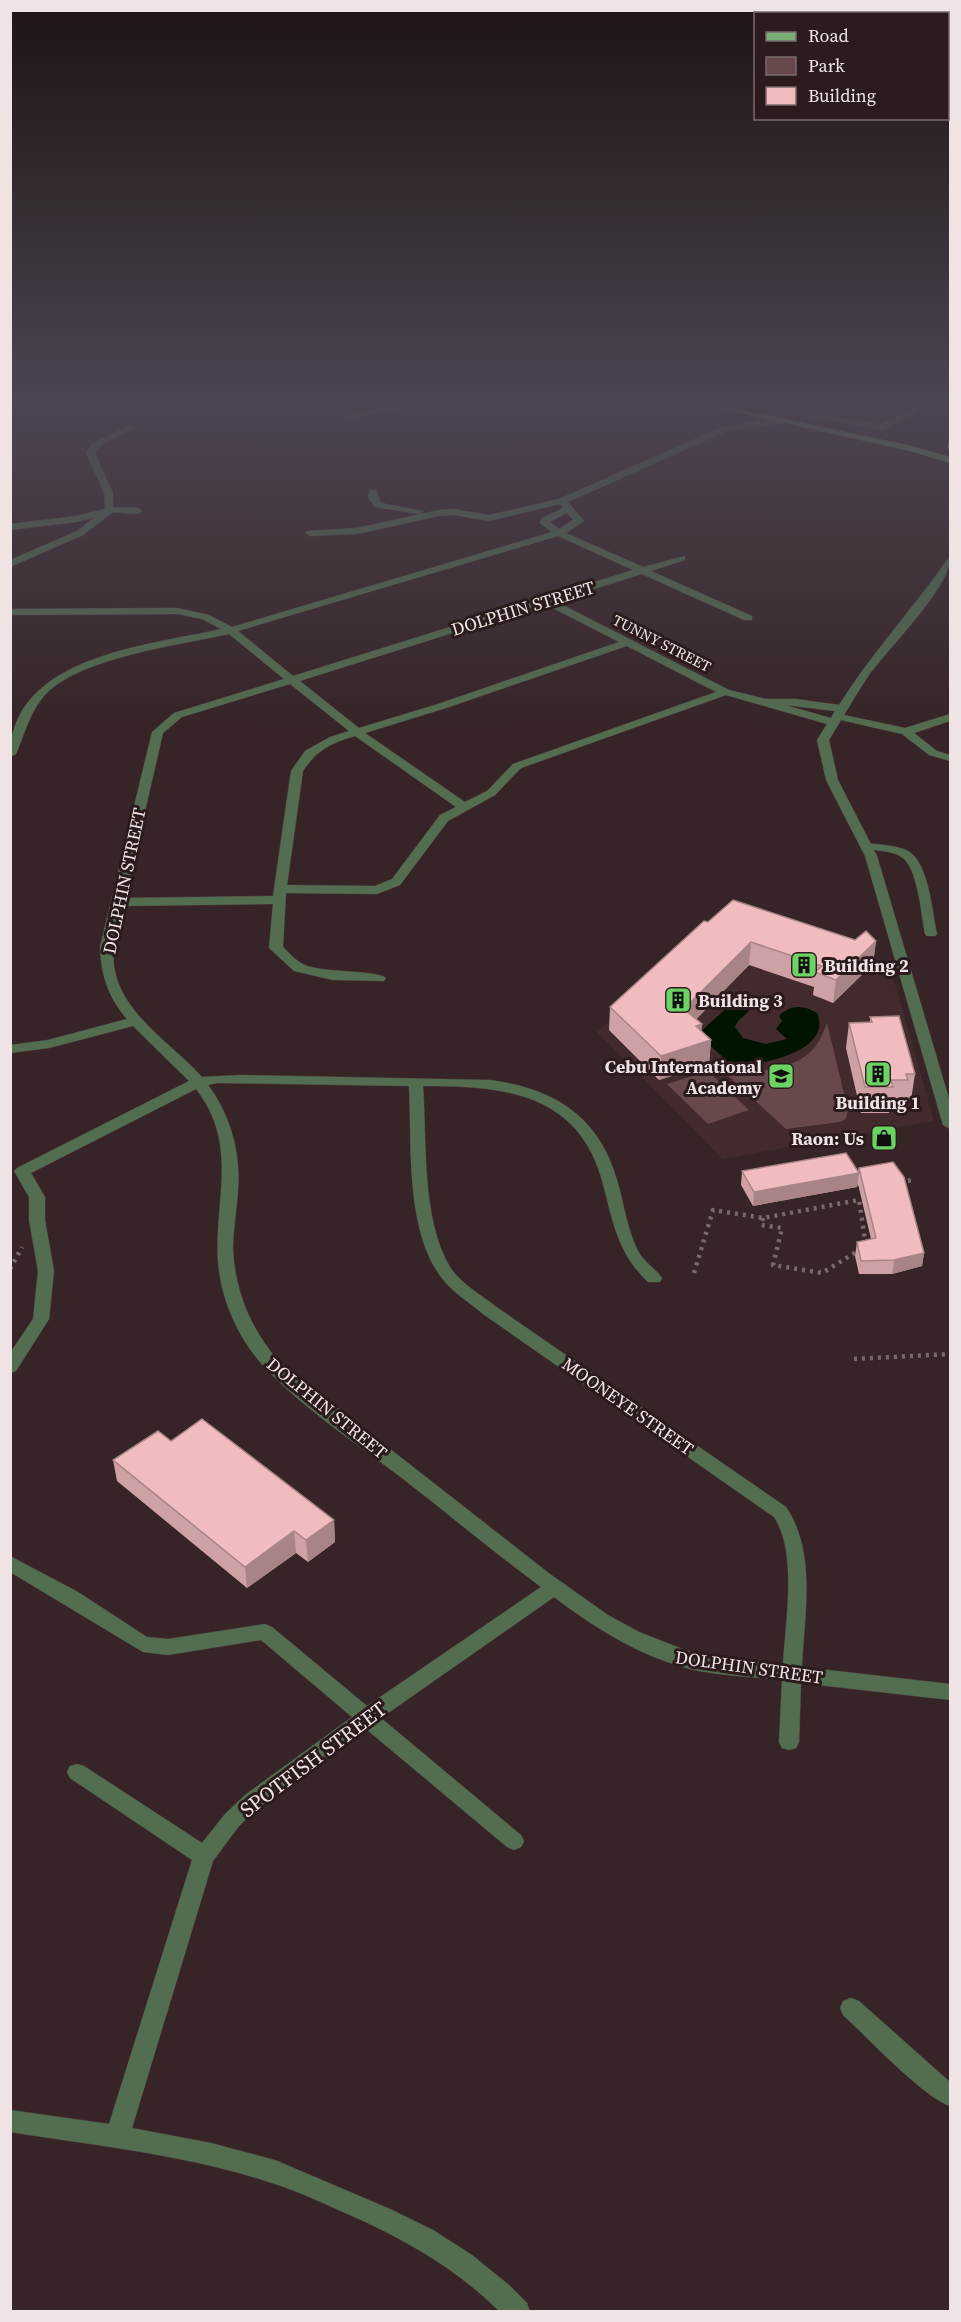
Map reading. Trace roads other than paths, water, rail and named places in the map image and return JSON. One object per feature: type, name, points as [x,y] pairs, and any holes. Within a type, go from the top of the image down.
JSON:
[{"type":"street","points":[[10,526],[77,519],[101,512]]},
{"type":"street","points":[[10,564],[80,533],[107,512]]},
{"type":"street","points":[[431,512],[449,512]]},
{"type":"street","points":[[456,512],[489,518],[513,512]]},
{"type":"street","points":[[561,512],[547,518],[545,522],[559,533],[748,618]]},
{"type":"street","points":[[10,754],[31,706],[46,688],[70,673],[99,663],[230,630],[559,533],[578,524],[579,518],[573,512]]},
{"type":"street","points":[[310,533],[357,531],[439,513]]},
{"type":"street","name":"DOLPHIN STREET","points":[[682,558],[547,602],[291,678],[178,715],[158,732],[106,953],[107,970],[118,995],[136,1021],[198,1082],[209,1096],[231,1151],[233,1178],[226,1235],[225,1274],[232,1299],[255,1348],[300,1390],[555,1587],[645,1646],[667,1655],[698,1663],[792,1676],[947,1690]]},
{"type":"street","points":[[951,562],[919,607],[883,648],[823,740],[824,753],[838,792],[867,846],[951,1125]]},
{"type":"street","name":"TUNNY STREET","points":[[547,602],[725,692],[766,702],[796,702],[837,716],[906,732]]},
{"type":"street","points":[[10,612],[177,611],[205,616],[230,630],[358,733],[465,808]]},
{"type":"street","points":[[379,978],[333,976],[299,968],[276,948],[280,895],[297,771],[309,753],[334,739],[626,643]]},
{"type":"street","points":[[117,902],[377,890],[396,882],[444,818],[491,793],[516,766],[725,692]]},
{"type":"street","points":[[906,732],[951,717]]},
{"type":"street","points":[[906,732],[933,753],[951,758]]},
{"type":"street","points":[[10,1049],[49,1044],[136,1021]]},
{"type":"street","points":[[10,1366],[41,1319],[46,1271],[37,1221],[37,1197],[22,1171],[198,1082],[248,1079],[416,1082],[509,1087],[542,1097],[566,1112],[592,1140],[610,1175],[625,1243],[641,1269],[654,1278]]},
{"type":"street","name":"MOONEYE STREET","points":[[416,1082],[424,1208],[442,1267],[459,1287],[489,1310],[780,1512],[794,1543],[796,1563],[789,1742]]},
{"type":"street","points":[[10,1563],[71,1597],[143,1644],[168,1647],[266,1632],[514,1841]]},
{"type":"street","name":"SPOTFISH STREET","points":[[117,2138],[192,1888],[204,1856],[232,1820],[252,1801],[367,1717],[555,1587]]},
{"type":"street","points":[[77,1772],[204,1856]]},
{"type":"street","points":[[851,2008],[927,2078],[951,2095]]},
{"type":"street","points":[[10,2121],[117,2138],[265,2169],[338,2198],[418,2234],[461,2260],[495,2288],[518,2312]]},
{"type":"lane","points":[[867,846],[900,852],[912,858],[919,875],[932,934]]},
{"type":"place","name":"Building 2","points":[[804,965]]},
{"type":"place","name":"Building 3","points":[[678,1000]]},
{"type":"place","name":"Building 1","points":[[878,1074]]},
{"type":"place","name":"Cebu International Academy","points":[[781,1076]]},
{"type":"place","name":"Raon: Us","points":[[884,1138]]}]
